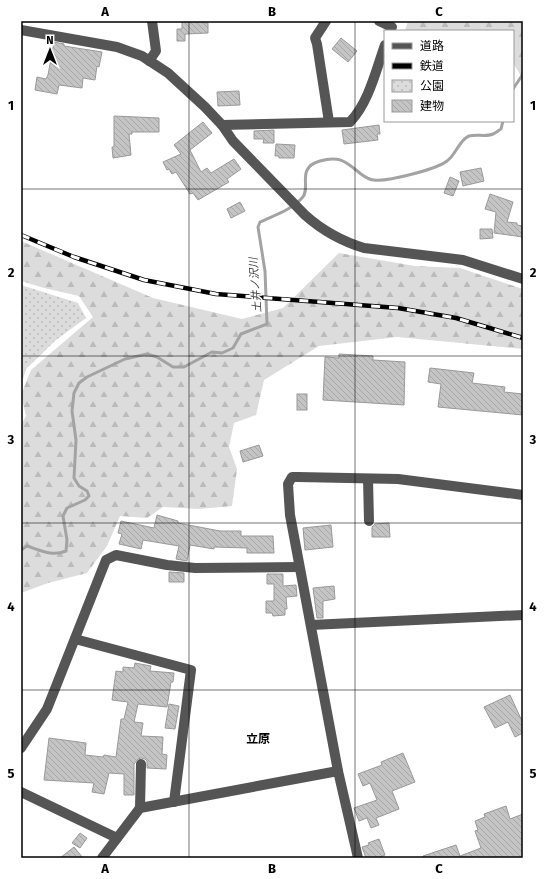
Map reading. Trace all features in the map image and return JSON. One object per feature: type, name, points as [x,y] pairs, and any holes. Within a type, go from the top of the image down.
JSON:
[{"type":"street","points":[[150,61],[156,51],[152,21]]},
{"type":"street","points":[[326,21],[315,38],[318,44],[330,122]]},
{"type":"street","points":[[379,21],[392,27],[390,30]]},
{"type":"street","points":[[21,30],[117,47],[142,56],[150,61],[188,89],[222,125],[233,141],[305,215],[318,226],[349,244],[385,251],[463,260],[523,279]]},
{"type":"street","points":[[222,125],[350,122],[356,116],[367,95],[384,48]]},
{"type":"street","points":[[358,858],[338,771],[299,567],[290,515],[288,484],[292,477],[398,479],[523,495]]},
{"type":"street","points":[[368,479],[369,521]]},
{"type":"street","points":[[21,748],[47,709],[106,560],[116,555],[167,565],[195,568],[299,567]]},
{"type":"street","points":[[311,625],[523,614]]},
{"type":"street","points":[[75,639],[191,670],[174,802]]},
{"type":"street","points":[[102,858],[140,808],[141,764]]},
{"type":"street","points":[[140,808],[338,771]]},
{"type":"street","points":[[21,792],[117,838]]},
{"type":"green space","points":[[408,21],[523,21],[523,79],[514,65],[514,30],[405,30]]},
{"type":"green space","points":[[21,241],[153,298],[242,319],[283,308],[339,253],[415,266],[460,268],[523,289],[523,349],[397,337],[319,346],[264,380],[256,415],[234,423],[229,447],[237,469],[232,506],[199,509],[163,507],[147,518],[120,516],[107,546],[87,573],[48,583],[21,593],[21,425],[26,416],[21,395],[31,370],[93,317],[79,296],[21,281]]},
{"type":"green space","points":[[21,285],[78,303],[86,318],[56,340],[26,369],[21,386]]},
{"type":"building","points":[[182,21],[205,21],[205,23],[208,23],[208,33],[185,34],[185,41],[177,41],[177,29],[182,29]]},
{"type":"building","points":[[341,38],[357,51],[348,62],[332,49]]},
{"type":"building","points":[[54,42],[64,44],[64,46],[102,52],[99,67],[97,66],[95,80],[83,78],[82,88],[59,85],[57,94],[35,90],[37,77],[46,79],[48,75]]},
{"type":"building","points":[[239,91],[240,105],[218,106],[217,92]]},
{"type":"building","points":[[114,116],[159,118],[159,132],[132,132],[132,134],[129,134],[131,155],[113,158],[112,147],[114,147]]},
{"type":"building","points":[[203,122],[212,133],[190,150],[201,172],[207,168],[211,173],[234,159],[241,169],[227,179],[229,182],[198,200],[193,193],[190,194],[176,172],[172,174],[169,169],[167,170],[163,162],[181,154],[174,145]]},
{"type":"building","points":[[379,125],[380,134],[377,134],[378,140],[344,144],[342,130]]},
{"type":"building","points":[[274,130],[274,143],[263,143],[264,139],[254,139],[254,131]]},
{"type":"building","points":[[276,144],[295,145],[294,158],[279,158],[279,156],[275,156]]},
{"type":"building","points":[[481,168],[484,181],[463,186],[460,172]]},
{"type":"building","points":[[450,177],[459,181],[453,196],[444,193]]},
{"type":"building","points":[[490,194],[513,202],[507,222],[517,223],[517,225],[523,226],[523,237],[494,233],[496,212],[485,209]]},
{"type":"building","points":[[240,202],[245,211],[231,218],[227,209]]},
{"type":"building","points":[[480,229],[492,229],[493,238],[480,239]]},
{"type":"building","points":[[339,354],[373,356],[373,360],[405,362],[404,405],[323,400],[325,357],[339,358]]},
{"type":"building","points":[[430,368],[474,373],[472,383],[505,387],[504,392],[523,394],[523,415],[438,407],[441,384],[428,382]]},
{"type":"building","points":[[297,394],[307,394],[307,410],[297,410]]},
{"type":"building","points":[[259,445],[263,456],[243,462],[240,451]]},
{"type":"building","points":[[157,515],[178,521],[178,523],[220,531],[241,531],[241,536],[273,536],[274,553],[247,553],[247,548],[214,547],[214,549],[190,545],[187,561],[176,559],[179,546],[143,540],[141,549],[119,544],[122,534],[118,533],[121,521],[154,528]]},
{"type":"building","points":[[389,523],[390,537],[372,537],[372,527],[375,524]]},
{"type":"building","points":[[331,525],[333,547],[305,550],[303,528]]},
{"type":"building","points":[[169,572],[184,573],[184,582],[169,582]]},
{"type":"building","points":[[267,574],[283,574],[283,586],[296,585],[297,596],[286,597],[287,609],[285,609],[285,615],[273,616],[272,613],[266,613],[266,601],[274,601],[274,584],[267,584]]},
{"type":"building","points":[[334,586],[335,599],[323,601],[323,618],[317,618],[313,588]]},
{"type":"building","points":[[135,663],[151,666],[150,671],[174,673],[167,707],[138,704],[134,722],[143,723],[141,736],[163,737],[162,754],[167,755],[166,769],[147,768],[147,761],[145,759],[138,759],[134,764],[134,795],[124,795],[124,774],[109,773],[104,794],[92,792],[94,783],[44,780],[49,738],[86,743],[85,755],[103,757],[104,755],[116,757],[121,719],[124,719],[128,702],[112,700],[116,671],[123,672],[123,667],[134,668]]},
{"type":"building","points":[[510,695],[523,723],[523,733],[515,737],[508,722],[495,728],[484,707]]},
{"type":"building","points":[[169,704],[179,706],[175,729],[165,728]]},
{"type":"building","points":[[403,753],[415,782],[392,791],[399,809],[376,818],[379,825],[371,828],[367,818],[359,821],[354,808],[377,800],[370,783],[363,786],[358,774],[382,765],[381,762]]},
{"type":"building","points":[[506,806],[510,819],[523,814],[523,858],[423,858],[423,856],[456,845],[460,856],[481,848],[475,831],[478,830],[475,821],[485,817],[484,814]]},
{"type":"building","points":[[80,833],[87,838],[80,848],[72,843]]},
{"type":"building","points":[[379,839],[385,855],[378,858],[366,858],[362,847]]},
{"type":"building","points":[[74,847],[83,858],[60,858]]},
{"type":"waterway","name":"土井ノ沢川","points":[[514,88],[523,74]]},
{"type":"waterway","name":"土井ノ沢川","points":[[21,550],[27,546],[51,553],[61,553],[66,551],[67,540],[63,516],[67,508],[85,500],[89,496],[87,491],[79,486],[74,478],[76,440],[72,411],[74,393],[79,383],[87,377],[125,359],[147,354],[157,357],[173,367],[184,367],[212,352],[222,353],[233,348],[241,334],[267,324],[265,271],[258,227],[260,222],[288,209],[302,198],[306,189],[306,173],[312,164],[327,159],[338,159],[347,163],[370,179],[380,180],[400,177],[442,164],[453,155],[466,138],[472,135],[494,134],[501,129],[503,122]]},
{"type":"waterway","name":"土井ノ沢川","points":[[21,570],[21,577]]},
{"type":"railway","points":[[21,235],[74,257],[144,280],[216,294],[398,308],[456,318],[523,338]]},
{"type":"district","name":"立原","points":[[258,739]]}]
